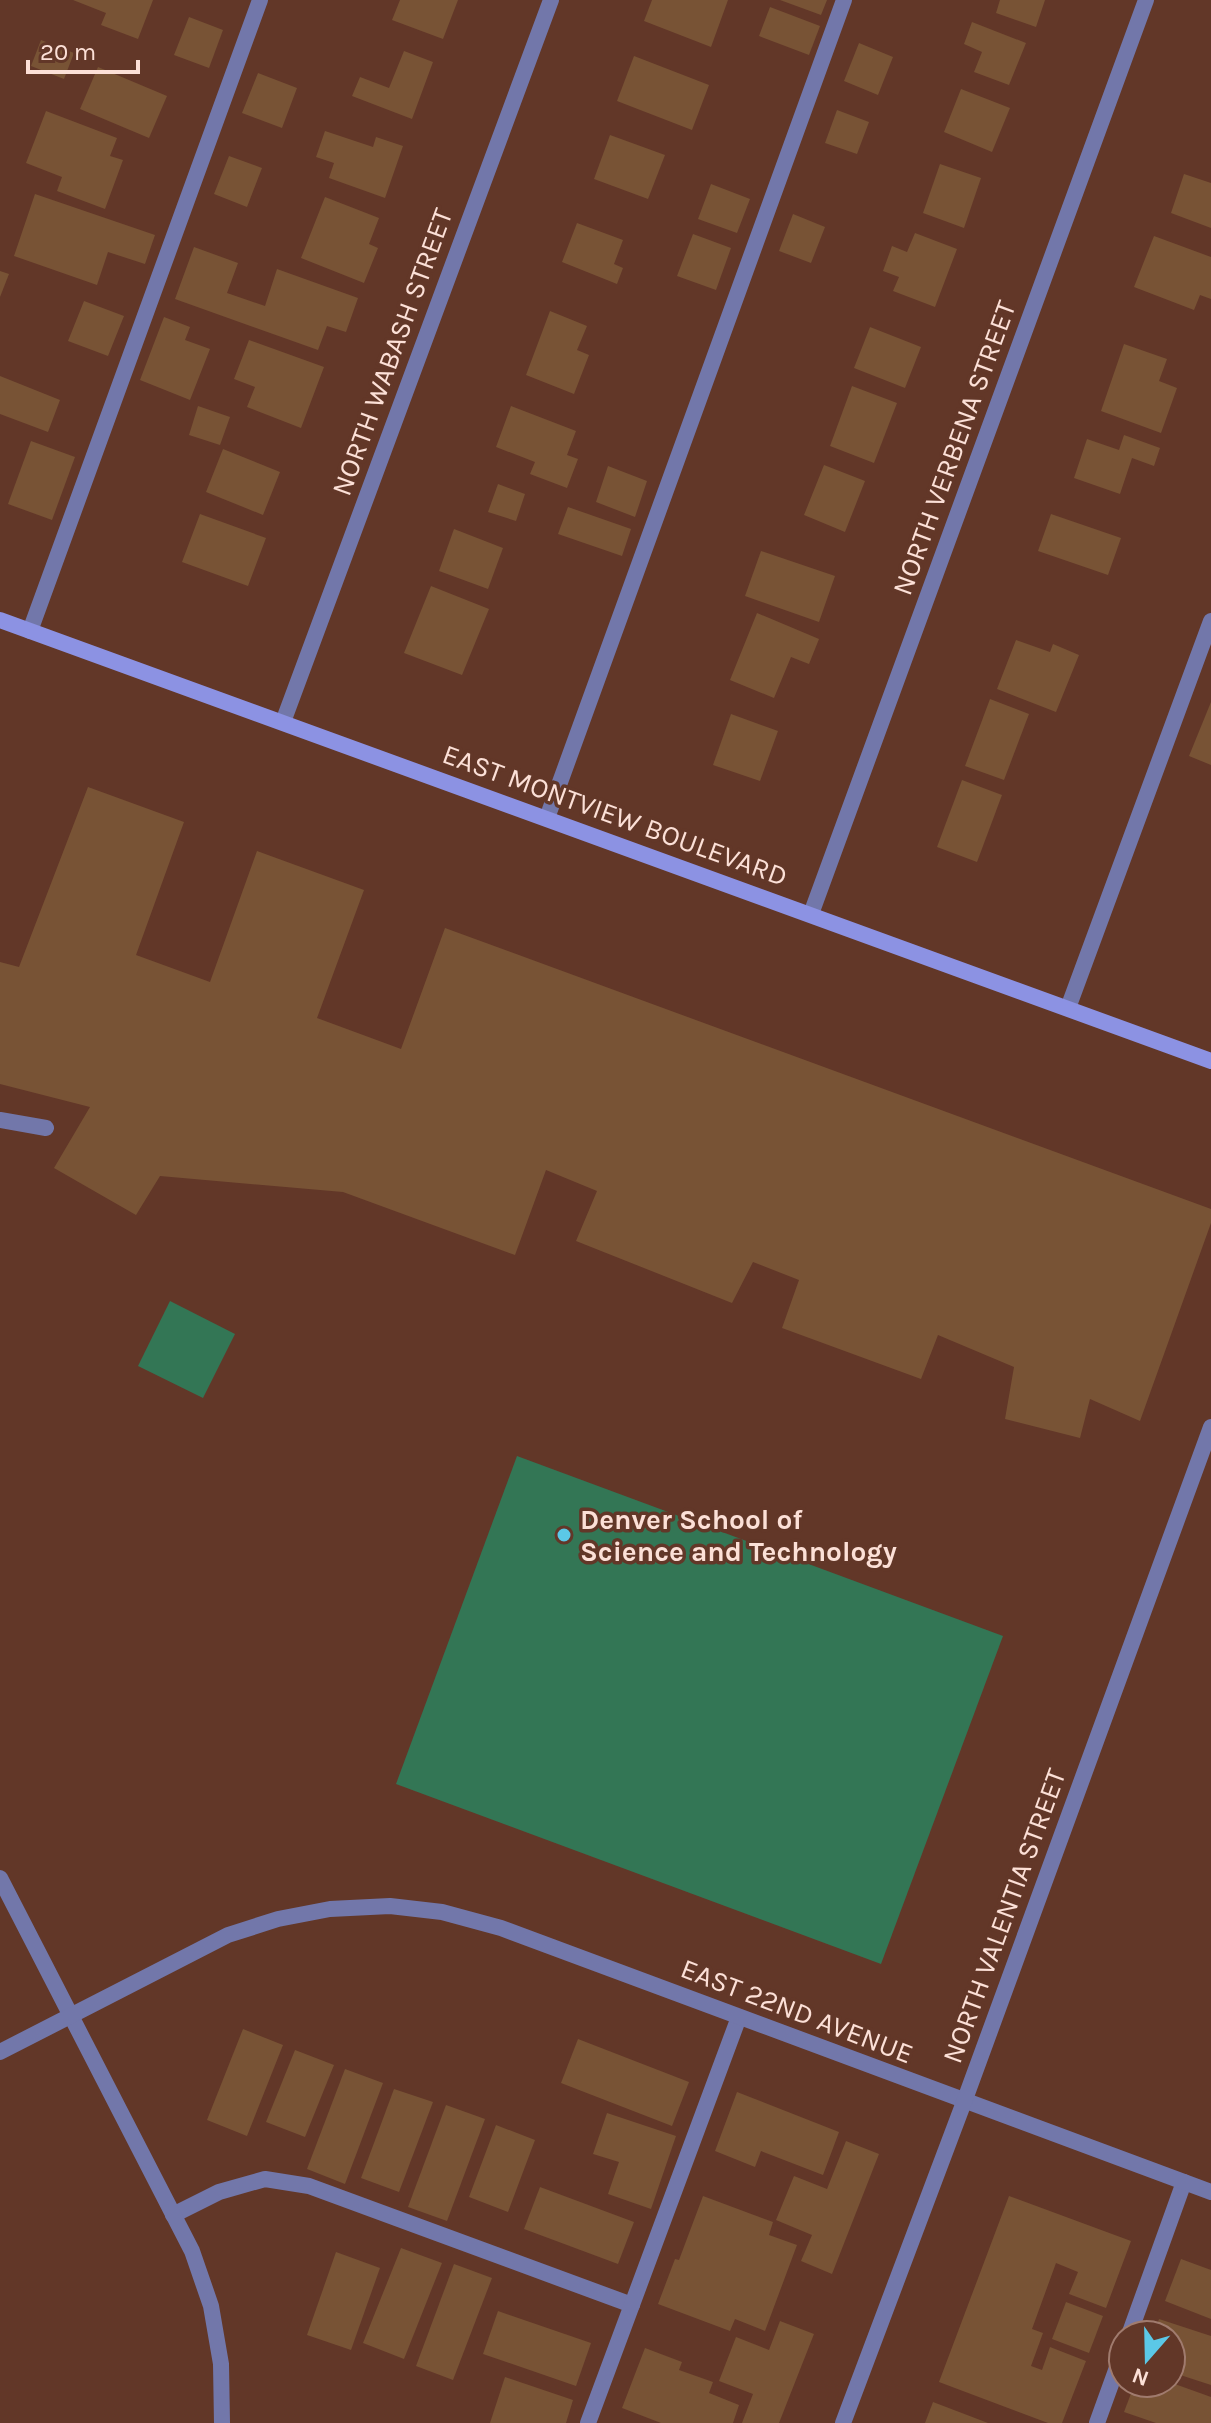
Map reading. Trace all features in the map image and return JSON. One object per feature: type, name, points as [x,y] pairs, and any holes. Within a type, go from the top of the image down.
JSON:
[{"type":"main road","name":"EAST MONTVIEW BOULEVARD","points":[[0,620],[1211,1061]]},
{"type":"street","points":[[30,631],[260,0]]},
{"type":"street","name":"NORTH WABASH STREET","points":[[283,722],[551,0]]},
{"type":"street","points":[[547,818],[844,0]]},
{"type":"street","name":"NORTH VERBENA STREET","points":[[811,914],[1146,0]]},
{"type":"street","points":[[1068,1008],[1211,621]]},
{"type":"street","points":[[0,1120],[46,1128]]},
{"type":"street","name":"NORTH VALENTIA STREET","points":[[843,2423],[1211,1427]]},
{"type":"street","points":[[0,1878],[192,2251],[211,2306],[221,2364],[222,2423]]},
{"type":"street","name":"EAST 22ND AVENUE","points":[[0,2052],[228,1935],[278,1919],[330,1909],[390,1906],[442,1912],[501,1928],[1211,2192]]},
{"type":"street","points":[[588,2423],[739,2017]]},
{"type":"street","points":[[173,2215],[219,2192],[265,2179],[309,2186],[632,2305]]},
{"type":"street","points":[[1135,2319],[1184,2182]]},
{"type":"street","points":[[1097,2423],[1107,2395]]},
{"type":"green space","points":[[170,1301],[235,1334],[203,1398],[138,1366]]},
{"type":"green space","points":[[517,1456],[1003,1636],[881,1964],[396,1784]]},
{"type":"building","points":[[73,0],[153,0],[138,39],[101,25],[106,13]]},
{"type":"building","points":[[400,0],[458,0],[443,39],[392,20]]},
{"type":"building","points":[[652,0],[728,0],[711,47],[644,21]]},
{"type":"building","points":[[780,0],[827,0],[821,15]]},
{"type":"building","points":[[1000,0],[1045,0],[1036,27],[996,13]]},
{"type":"building","points":[[770,7],[820,26],[809,55],[759,36]]},
{"type":"building","points":[[189,17],[223,30],[209,68],[174,55]]},
{"type":"building","points":[[972,22],[1026,43],[1009,85],[974,72],[982,52],[964,44]]},
{"type":"building","points":[[41,40],[74,53],[64,79],[31,66]]},
{"type":"building","points":[[859,43],[893,57],[878,95],[844,81]]},
{"type":"building","points":[[404,51],[433,62],[412,119],[352,96],[360,77],[389,88]]},
{"type":"building","points":[[634,56],[709,85],[692,130],[617,101]]},
{"type":"building","points":[[98,67],[167,96],[149,138],[80,109]]},
{"type":"building","points":[[258,73],[297,88],[282,128],[242,113]]},
{"type":"building","points":[[961,89],[1010,108],[992,152],[944,132]]},
{"type":"building","points":[[837,110],[869,122],[857,154],[825,143]]},
{"type":"building","points":[[46,111],[117,138],[110,156],[123,160],[105,209],[57,191],[62,177],[26,163]]},
{"type":"building","points":[[325,131],[373,147],[376,137],[403,146],[385,198],[329,178],[334,163],[316,157]]},
{"type":"building","points":[[610,135],[665,155],[648,199],[594,179]]},
{"type":"building","points":[[229,156],[262,168],[247,207],[214,194]]},
{"type":"building","points":[[940,164],[981,178],[964,228],[923,213]]},
{"type":"building","points":[[1184,174],[1211,183],[1211,228],[1171,213]]},
{"type":"building","points":[[711,184],[750,199],[737,233],[698,219]]},
{"type":"building","points":[[35,194],[155,235],[145,264],[108,252],[97,285],[14,256]]},
{"type":"building","points":[[325,197],[379,218],[369,244],[378,248],[364,283],[301,258]]},
{"type":"building","points":[[793,214],[825,227],[811,263],[779,251]]},
{"type":"building","points":[[577,223],[623,240],[614,264],[623,268],[617,284],[562,262]]},
{"type":"building","points":[[915,233],[957,249],[935,307],[893,291],[899,277],[883,271],[892,246],[907,252]]},
{"type":"building","points":[[693,234],[731,248],[716,290],[677,276]]},
{"type":"building","points":[[1154,236],[1211,257],[1211,299],[1200,295],[1194,310],[1134,287]]},
{"type":"building","points":[[194,247],[238,263],[227,293],[265,306],[277,269],[358,298],[346,332],[327,326],[318,350],[175,299]]},
{"type":"building","points":[[0,271],[9,274],[0,297]]},
{"type":"building","points":[[84,301],[124,316],[108,356],[68,341]]},
{"type":"building","points":[[550,311],[587,326],[577,350],[589,355],[574,394],[526,375]]},
{"type":"building","points":[[164,317],[190,327],[185,340],[210,349],[190,400],[140,380]]},
{"type":"building","points":[[870,327],[921,347],[905,388],[854,368]]},
{"type":"building","points":[[249,340],[324,367],[301,428],[247,407],[255,387],[234,379]]},
{"type":"building","points":[[1124,344],[1167,359],[1159,381],[1177,388],[1161,433],[1101,411]]},
{"type":"building","points":[[0,376],[60,400],[48,432],[0,414]]},
{"type":"building","points":[[852,386],[897,403],[874,463],[830,446]]},
{"type":"building","points":[[198,406],[230,417],[220,445],[189,435]]},
{"type":"building","points":[[511,406],[576,431],[567,455],[578,459],[567,488],[530,474],[535,462],[496,447]]},
{"type":"building","points":[[1124,435],[1160,448],[1154,466],[1132,458],[1120,494],[1074,478],[1087,439],[1119,450]]},
{"type":"building","points":[[31,441],[75,457],[52,520],[8,504]]},
{"type":"building","points":[[223,449],[280,472],[263,515],[206,492]]},
{"type":"building","points":[[824,465],[865,481],[845,532],[804,515]]},
{"type":"building","points":[[608,466],[647,481],[635,517],[596,502]]},
{"type":"building","points":[[498,484],[525,494],[516,521],[488,512]]},
{"type":"building","points":[[568,507],[631,529],[622,556],[558,534]]},
{"type":"building","points":[[200,514],[266,538],[248,586],[182,562]]},
{"type":"building","points":[[1051,514],[1121,538],[1108,575],[1038,551]]},
{"type":"building","points":[[454,529],[503,548],[488,589],[439,571]]},
{"type":"building","points":[[761,551],[835,576],[819,622],[745,596]]},
{"type":"building","points":[[431,586],[489,609],[462,675],[404,653]]},
{"type":"building","points":[[757,613],[819,639],[809,664],[791,657],[774,698],[730,680]]},
{"type":"building","points":[[1016,640],[1050,652],[1053,644],[1079,655],[1056,712],[997,689]]},
{"type":"building","points":[[990,699],[1029,714],[1004,780],[965,766]]},
{"type":"building","points":[[1211,702],[1211,765],[1189,756]]},
{"type":"building","points":[[731,714],[778,731],[760,781],[713,765]]},
{"type":"building","points":[[962,780],[1002,795],[977,862],[937,847]]},
{"type":"building","points":[[88,787],[184,822],[136,955],[210,982],[257,851],[364,890],[317,1018],[401,1049],[445,928],[1211,1209],[1211,1223],[1140,1421],[1090,1399],[1080,1438],[1005,1419],[1014,1367],[938,1335],[921,1379],[782,1328],[799,1280],[753,1262],[732,1303],[576,1241],[597,1191],[546,1170],[515,1255],[343,1192],[160,1176],[136,1215],[54,1168],[90,1107],[0,1084],[0,962],[19,967]]},
{"type":"building","points":[[243,2029],[283,2045],[247,2136],[207,2120]]},
{"type":"building","points":[[578,2039],[689,2082],[672,2126],[561,2083]]},
{"type":"building","points":[[295,2050],[334,2065],[305,2137],[266,2122]]},
{"type":"building","points":[[345,2069],[383,2083],[345,2184],[307,2169]]},
{"type":"building","points":[[394,2089],[433,2102],[399,2192],[361,2178]]},
{"type":"building","points":[[737,2092],[839,2132],[823,2175],[761,2151],[755,2167],[715,2151]]},
{"type":"building","points":[[446,2105],[485,2119],[447,2221],[408,2207]]},
{"type":"building","points":[[607,2113],[676,2136],[651,2209],[608,2194],[619,2162],[593,2154]]},
{"type":"building","points":[[496,2125],[535,2140],[508,2212],[469,2197]]},
{"type":"building","points":[[846,2141],[879,2154],[832,2274],[801,2261],[812,2235],[776,2220],[794,2176],[827,2189]]},
{"type":"building","points":[[540,2187],[634,2222],[618,2264],[524,2229]]},
{"type":"building","points":[[703,2196],[773,2222],[769,2235],[797,2245],[765,2331],[735,2319],[730,2331],[658,2304],[675,2259],[679,2260]]},
{"type":"building","points":[[1009,2196],[1131,2241],[1106,2308],[1069,2294],[1078,2272],[1056,2263],[1032,2329],[1043,2333],[1031,2366],[1042,2370],[1050,2347],[1086,2361],[1062,2423],[1048,2423],[939,2382]]},
{"type":"building","points":[[401,2248],[442,2263],[404,2359],[363,2343]]},
{"type":"building","points":[[336,2252],[380,2268],[351,2350],[307,2335]]},
{"type":"building","points":[[1181,2259],[1211,2270],[1211,2319],[1165,2301]]},
{"type":"building","points":[[454,2264],[492,2278],[453,2380],[416,2366]]},
{"type":"building","points":[[1066,2302],[1103,2316],[1089,2353],[1052,2339]]},
{"type":"building","points":[[498,2311],[591,2343],[576,2386],[483,2354]]},
{"type":"building","points":[[780,2321],[814,2334],[779,2423],[742,2423],[753,2394],[719,2381],[736,2337],[769,2350]]},
{"type":"building","points":[[1187,2328],[1211,2336],[1211,2385],[1187,2377]]},
{"type":"building","points":[[645,2348],[682,2362],[679,2370],[713,2382],[709,2393],[739,2405],[733,2423],[661,2423],[622,2408]]},
{"type":"building","points":[[505,2377],[573,2400],[566,2423],[490,2423]]},
{"type":"building","points":[[1187,2388],[1211,2397],[1211,2423],[1156,2423],[1124,2412],[1129,2399],[1187,2399]]},
{"type":"building","points":[[933,2402],[988,2423],[925,2423]]},
{"type":"place","name":"Denver School of Science and Technology","points":[[564,1535]]}]
